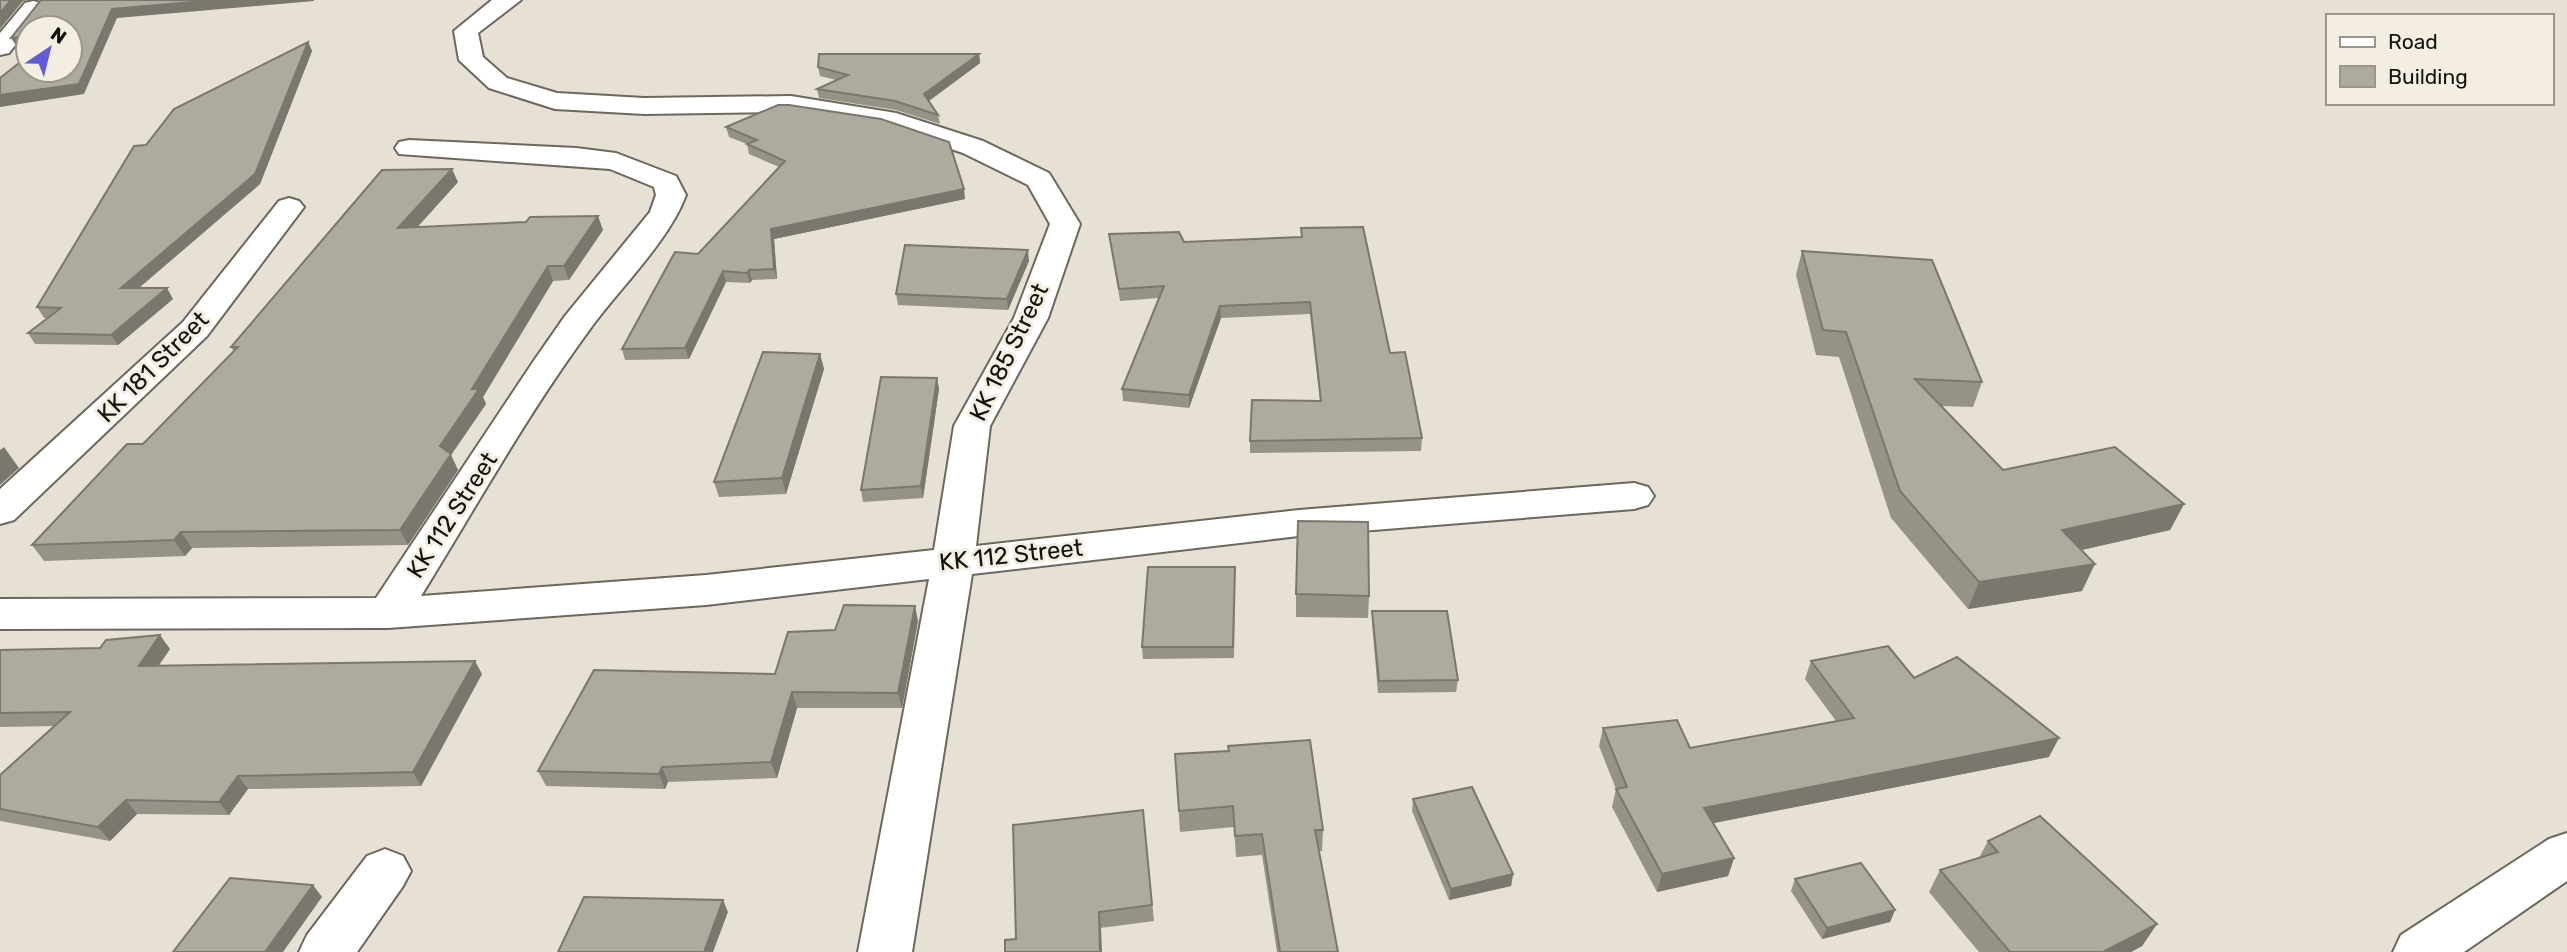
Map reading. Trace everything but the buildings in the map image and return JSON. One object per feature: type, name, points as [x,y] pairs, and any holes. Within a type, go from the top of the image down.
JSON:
[{"type":"street","name":"KK 185 Street","points":[[510,0],[495,7],[466,31],[471,60],[498,83],[555,101],[644,106],[791,104],[887,118],[973,147],[1040,179],[1065,223],[1031,318],[972,426],[953,562],[885,952]]},
{"type":"street","points":[[0,48],[33,8]]},
{"type":"street","name":"KK 112 Street","points":[[388,613],[571,332],[664,214],[671,195],[666,182],[616,161],[576,156],[409,148]]},
{"type":"street","name":"KK 181 Street","points":[[0,511],[195,329],[289,207]]},
{"type":"street","name":"KK 112 Street","points":[[0,614],[388,613],[706,590],[1299,523],[1634,496]]},
{"type":"street","points":[[2420,952],[2567,854]]},
{"type":"street","points":[[326,952],[385,871]]}]
